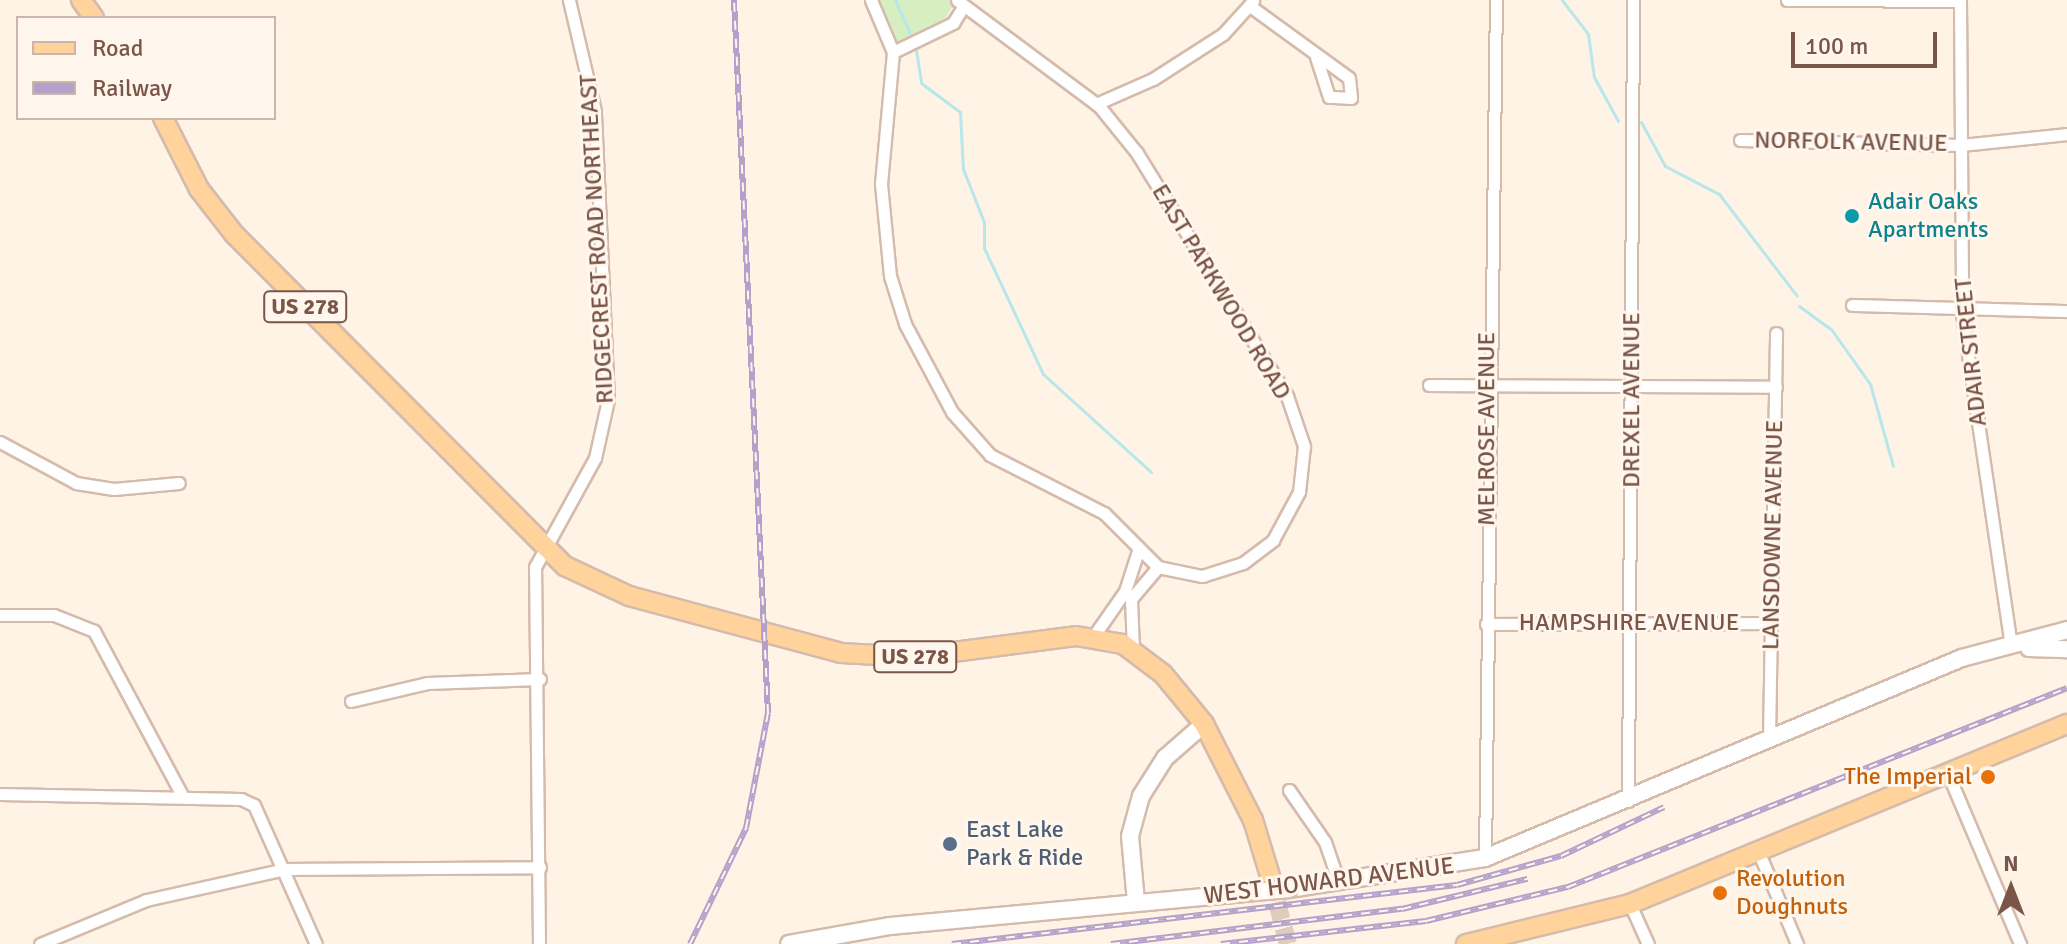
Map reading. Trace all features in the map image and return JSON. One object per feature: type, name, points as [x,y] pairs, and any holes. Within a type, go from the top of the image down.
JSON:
[{"type":"main road","name":"US 278","points":[[164,120],[199,189],[234,234],[541,547],[611,590],[841,653],[915,657],[1093,637],[1133,649],[1204,724],[1253,820],[1270,876]]},
{"type":"main road","name":"WEST HOWARD AVENUE","points":[[789,944],[890,926],[1339,883],[1485,858],[1628,801],[1769,738],[2011,645],[2067,630]]},
{"type":"main road","points":[[2011,645],[2067,649]]},
{"type":"main road","points":[[1136,902],[1130,836],[1141,796],[1165,758],[1204,724]]},
{"type":"main road","points":[[1466,944],[1630,904],[2067,724]]},
{"type":"street","name":"RIDGECREST ROAD NORTHEAST","points":[[539,944],[540,679],[535,567],[541,547],[595,458],[608,400],[595,111],[569,0]]},
{"type":"street","points":[[871,0],[893,52],[881,184],[884,242],[897,302],[930,379],[990,455],[1104,513],[1138,551],[1158,567],[1131,599],[1133,649]]},
{"type":"street","name":"MELROSE AVENUE","points":[[1485,858],[1487,384],[1496,0]]},
{"type":"street","name":"DREXEL AVENUE","points":[[1628,801],[1633,0]]},
{"type":"street","points":[[1787,0],[1960,1]]},
{"type":"street","name":"ADAIR STREET","points":[[1960,1],[1962,309],[2011,645]]},
{"type":"street","points":[[1096,104],[1153,79],[1223,34],[1251,3],[1316,57]]},
{"type":"street","points":[[893,52],[953,23],[960,4]]},
{"type":"street","name":"EAST PARKWOOD ROAD","points":[[960,4],[1096,104],[1137,153],[1264,353],[1304,446],[1299,492],[1264,549],[1202,576],[1158,567]]},
{"type":"street","name":"NORFOLK AVENUE","points":[[1740,140],[1961,145],[2067,134]]},
{"type":"street","points":[[1852,305],[2067,311]]},
{"type":"street","name":"LANSDOWNE AVENUE","points":[[1769,738],[1776,333]]},
{"type":"street","points":[[1429,385],[1776,387]]},
{"type":"street","points":[[0,442],[76,483],[114,489],[179,483]]},
{"type":"street","points":[[1093,637],[1125,591],[1138,551]]},
{"type":"street","points":[[0,615],[54,615],[94,631],[183,797]]},
{"type":"street","name":"HAMPSHIRE AVENUE","points":[[1486,624],[1772,623]]},
{"type":"street","points":[[351,701],[427,683],[540,679]]},
{"type":"street","points":[[1948,774],[2020,944]]},
{"type":"street","points":[[1289,790],[1325,842],[1339,883]]},
{"type":"street","points":[[0,794],[241,799],[265,817],[316,944]]},
{"type":"street","points":[[1759,853],[1797,944]]},
{"type":"street","points":[[40,944],[146,900],[285,869],[540,867]]},
{"type":"street","points":[[1630,904],[1648,944]]},
{"type":"green space","points":[[880,0],[950,0],[953,5],[946,18],[898,42]]},
{"type":"waterway","points":[[895,0],[910,33]]},
{"type":"waterway","points":[[1562,0],[1588,34],[1594,77],[1618,121]]},
{"type":"waterway","points":[[916,50],[921,83],[960,112],[963,169],[984,222],[984,248],[1043,374],[1151,472]]},
{"type":"waterway","points":[[1641,122],[1665,166],[1719,194],[1797,296]]},
{"type":"waterway","points":[[1799,306],[1831,329],[1870,384],[1893,466]]},
{"type":"tunnel","points":[[1270,876],[1288,944]]},
{"type":"railway","points":[[690,944],[746,828],[768,713],[734,0]]},
{"type":"railway","points":[[1221,944],[1426,921],[1568,887],[2067,688]]},
{"type":"railway","points":[[952,944],[1457,885],[1561,856],[1664,807]]},
{"type":"railway","points":[[1111,944],[1402,909],[1527,879]]},
{"type":"place","name":"Adair Oaks Apartments","points":[[1852,216]]},
{"type":"place","name":"The Imperial","points":[[1988,777]]},
{"type":"place","name":"East Lake Park & Ride","points":[[950,844]]},
{"type":"place","name":"Revolution Doughnuts","points":[[1720,893]]}]
